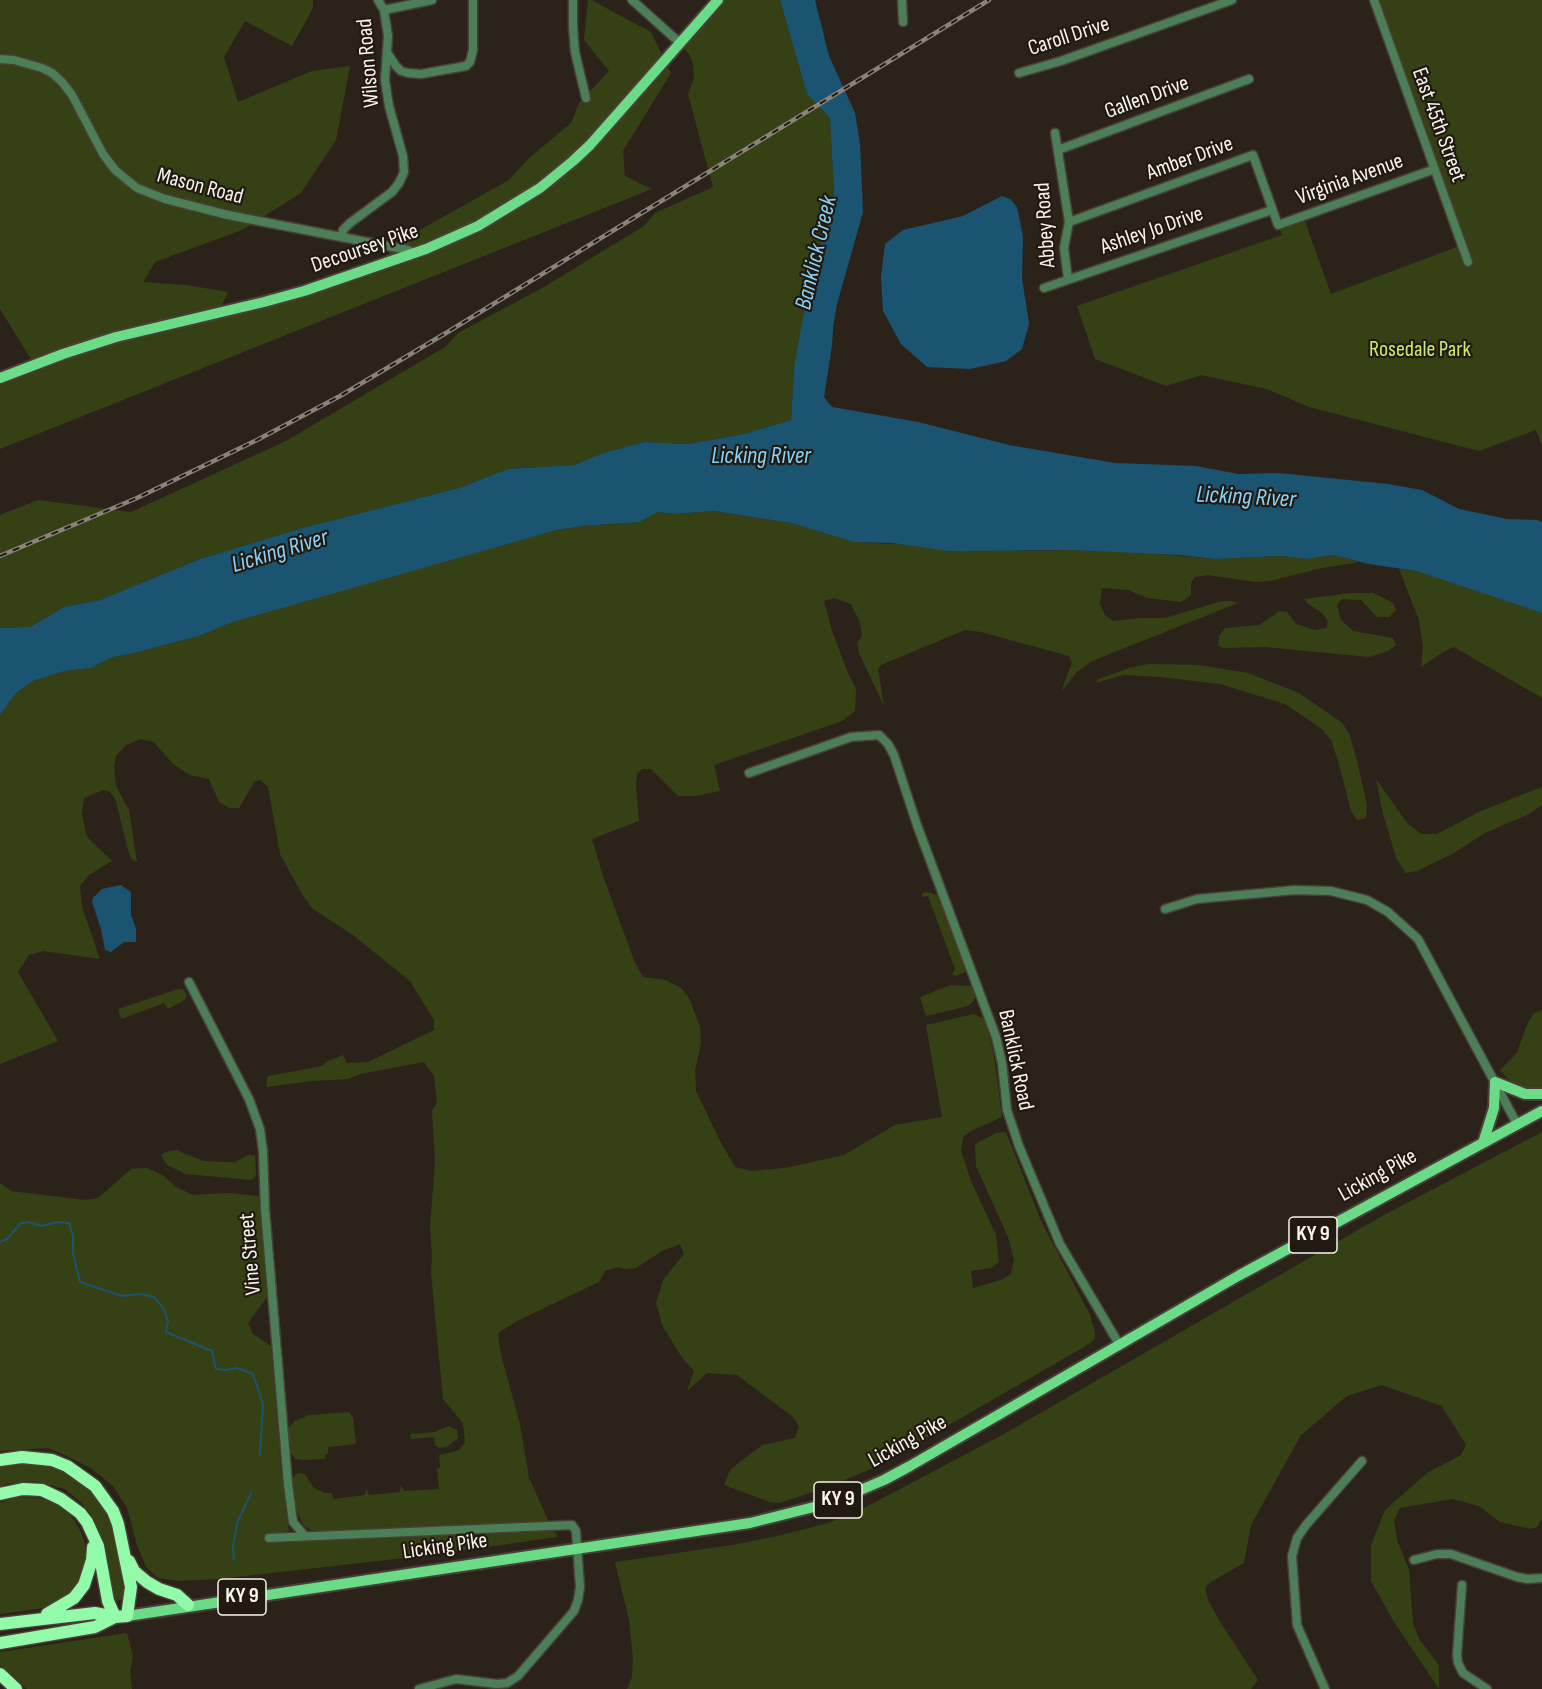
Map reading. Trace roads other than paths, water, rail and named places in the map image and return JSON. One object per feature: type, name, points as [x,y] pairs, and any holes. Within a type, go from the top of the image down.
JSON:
[{"type":"highway","points":[[0,1460],[22,1457],[52,1460],[81,1475],[95,1486],[113,1511],[122,1535],[131,1587],[121,1616]]},
{"type":"highway","points":[[0,1494],[22,1489],[42,1490],[61,1499],[80,1513],[87,1522],[98,1546],[108,1600],[121,1616]]},
{"type":"highway","points":[[42,1618],[74,1598],[84,1585],[95,1540]]},
{"type":"highway","points":[[125,1554],[135,1570],[147,1582],[177,1595],[188,1605]]},
{"type":"highway","name":"Licking Pike","points":[[0,1624],[95,1613],[121,1616]]},
{"type":"highway","name":"Licking Pike","points":[[0,1643],[96,1627],[121,1616]]},
{"type":"highway","points":[[0,1674],[16,1689]]},
{"type":"main road","name":"Decoursey Pike","points":[[0,378],[63,354],[116,338],[264,302],[413,253],[478,226],[540,188],[590,145],[718,0]]},
{"type":"main road","points":[[1483,1143],[1494,1108],[1495,1082],[1525,1094],[1542,1094]]},
{"type":"main road","name":"Licking Pike","points":[[121,1616],[750,1524],[838,1500],[910,1466],[1119,1344],[1542,1111]]},
{"type":"street","name":"Wilson Road","points":[[342,237],[350,223],[392,192],[404,172],[403,156],[389,106],[385,80],[388,36],[384,10],[378,0]]},
{"type":"street","points":[[384,10],[432,0]]},
{"type":"street","points":[[388,54],[401,71],[408,73],[421,74],[466,66],[470,62],[473,50],[473,0]]},
{"type":"street","points":[[573,0],[575,52],[586,98]]},
{"type":"street","points":[[632,0],[680,43]]},
{"type":"street","points":[[902,0],[903,22]]},
{"type":"street","name":"Caroll Drive","points":[[1019,73],[1061,61],[1232,0]]},
{"type":"street","name":"East 45th Street","points":[[1374,0],[1468,262]]},
{"type":"street","name":"Mason Road","points":[[0,59],[14,60],[42,68],[62,82],[72,95],[102,154],[115,170],[137,188],[165,199],[207,209],[408,250],[413,253]]},
{"type":"street","name":"Gallen Drive","points":[[1058,150],[1249,79]]},
{"type":"street","name":"Abbey Road","points":[[1055,133],[1069,222],[1064,248],[1068,279]]},
{"type":"street","name":"Amber Drive","points":[[1069,222],[1253,155],[1278,225]]},
{"type":"street","name":"Virginia Avenue","points":[[1278,225],[1435,169]]},
{"type":"street","name":"Ashley Jo Drive","points":[[1044,288],[1272,210]]},
{"type":"street","name":"Banklick Road","points":[[748,773],[851,737],[871,734],[883,738],[894,755],[917,825],[996,1037],[1002,1062],[1007,1110],[1019,1146],[1060,1244],[1119,1344]]},
{"type":"street","points":[[1165,909],[1197,899],[1295,890],[1330,891],[1367,900],[1388,912],[1418,939],[1517,1124]]},
{"type":"street","name":"Vine Street","points":[[189,982],[249,1099],[260,1129],[288,1484],[293,1522],[304,1535]]},
{"type":"street","points":[[1325,1689],[1298,1625],[1292,1556],[1297,1538],[1306,1525],[1362,1461]]},
{"type":"street","points":[[269,1538],[568,1524],[575,1528],[580,1587],[578,1600],[573,1611],[518,1676],[507,1683],[456,1679],[419,1689]]},
{"type":"street","points":[[1414,1560],[1437,1554],[1451,1554],[1517,1577],[1542,1578]]},
{"type":"street","points":[[1462,1585],[1458,1663],[1463,1673],[1487,1689]]},
{"type":"water","name":"Licking River","points":[[780,0],[815,0],[829,56],[855,113],[860,144],[863,212],[837,304],[833,328],[824,397],[832,407],[918,422],[1009,445],[1115,463],[1196,466],[1238,474],[1279,473],[1388,484],[1422,490],[1459,509],[1507,519],[1537,520],[1542,522],[1542,613],[1416,571],[1369,564],[1333,555],[1307,559],[1280,556],[1215,559],[1072,550],[949,551],[892,543],[854,542],[791,523],[714,511],[674,514],[658,512],[640,522],[557,530],[233,622],[199,636],[113,657],[91,668],[65,671],[35,680],[16,693],[0,715],[0,628],[30,627],[64,607],[100,600],[200,559],[299,529],[459,488],[508,469],[574,465],[603,453],[644,442],[689,444],[744,434],[791,420],[794,368],[806,301],[834,194],[830,118],[807,94]]},
{"type":"water","points":[[1002,196],[1010,199],[1017,207],[1023,237],[1022,278],[1029,324],[1022,349],[1006,361],[970,369],[927,367],[901,344],[883,311],[881,277],[885,244],[903,230],[963,216]]},
{"type":"water","points":[[121,885],[131,892],[131,915],[136,929],[136,942],[124,942],[111,952],[105,950],[92,902],[102,889]]},
{"type":"waterway","points":[[0,1242],[7,1239],[21,1223],[28,1222],[42,1226],[57,1222],[69,1223],[80,1282],[122,1296],[140,1294],[154,1297],[164,1309],[168,1321],[166,1332],[212,1351],[216,1369],[237,1368],[253,1374],[263,1404],[260,1455]]},
{"type":"waterway","points":[[234,1560],[233,1546],[237,1523],[251,1493]]},
{"type":"railway","points":[[0,556],[137,498],[257,440],[340,396],[989,0]]},
{"type":"water label","name":"Banklick Creek","points":[[817,253]]},
{"type":"park label","name":"Rosedale Park","points":[[1420,350]]}]
